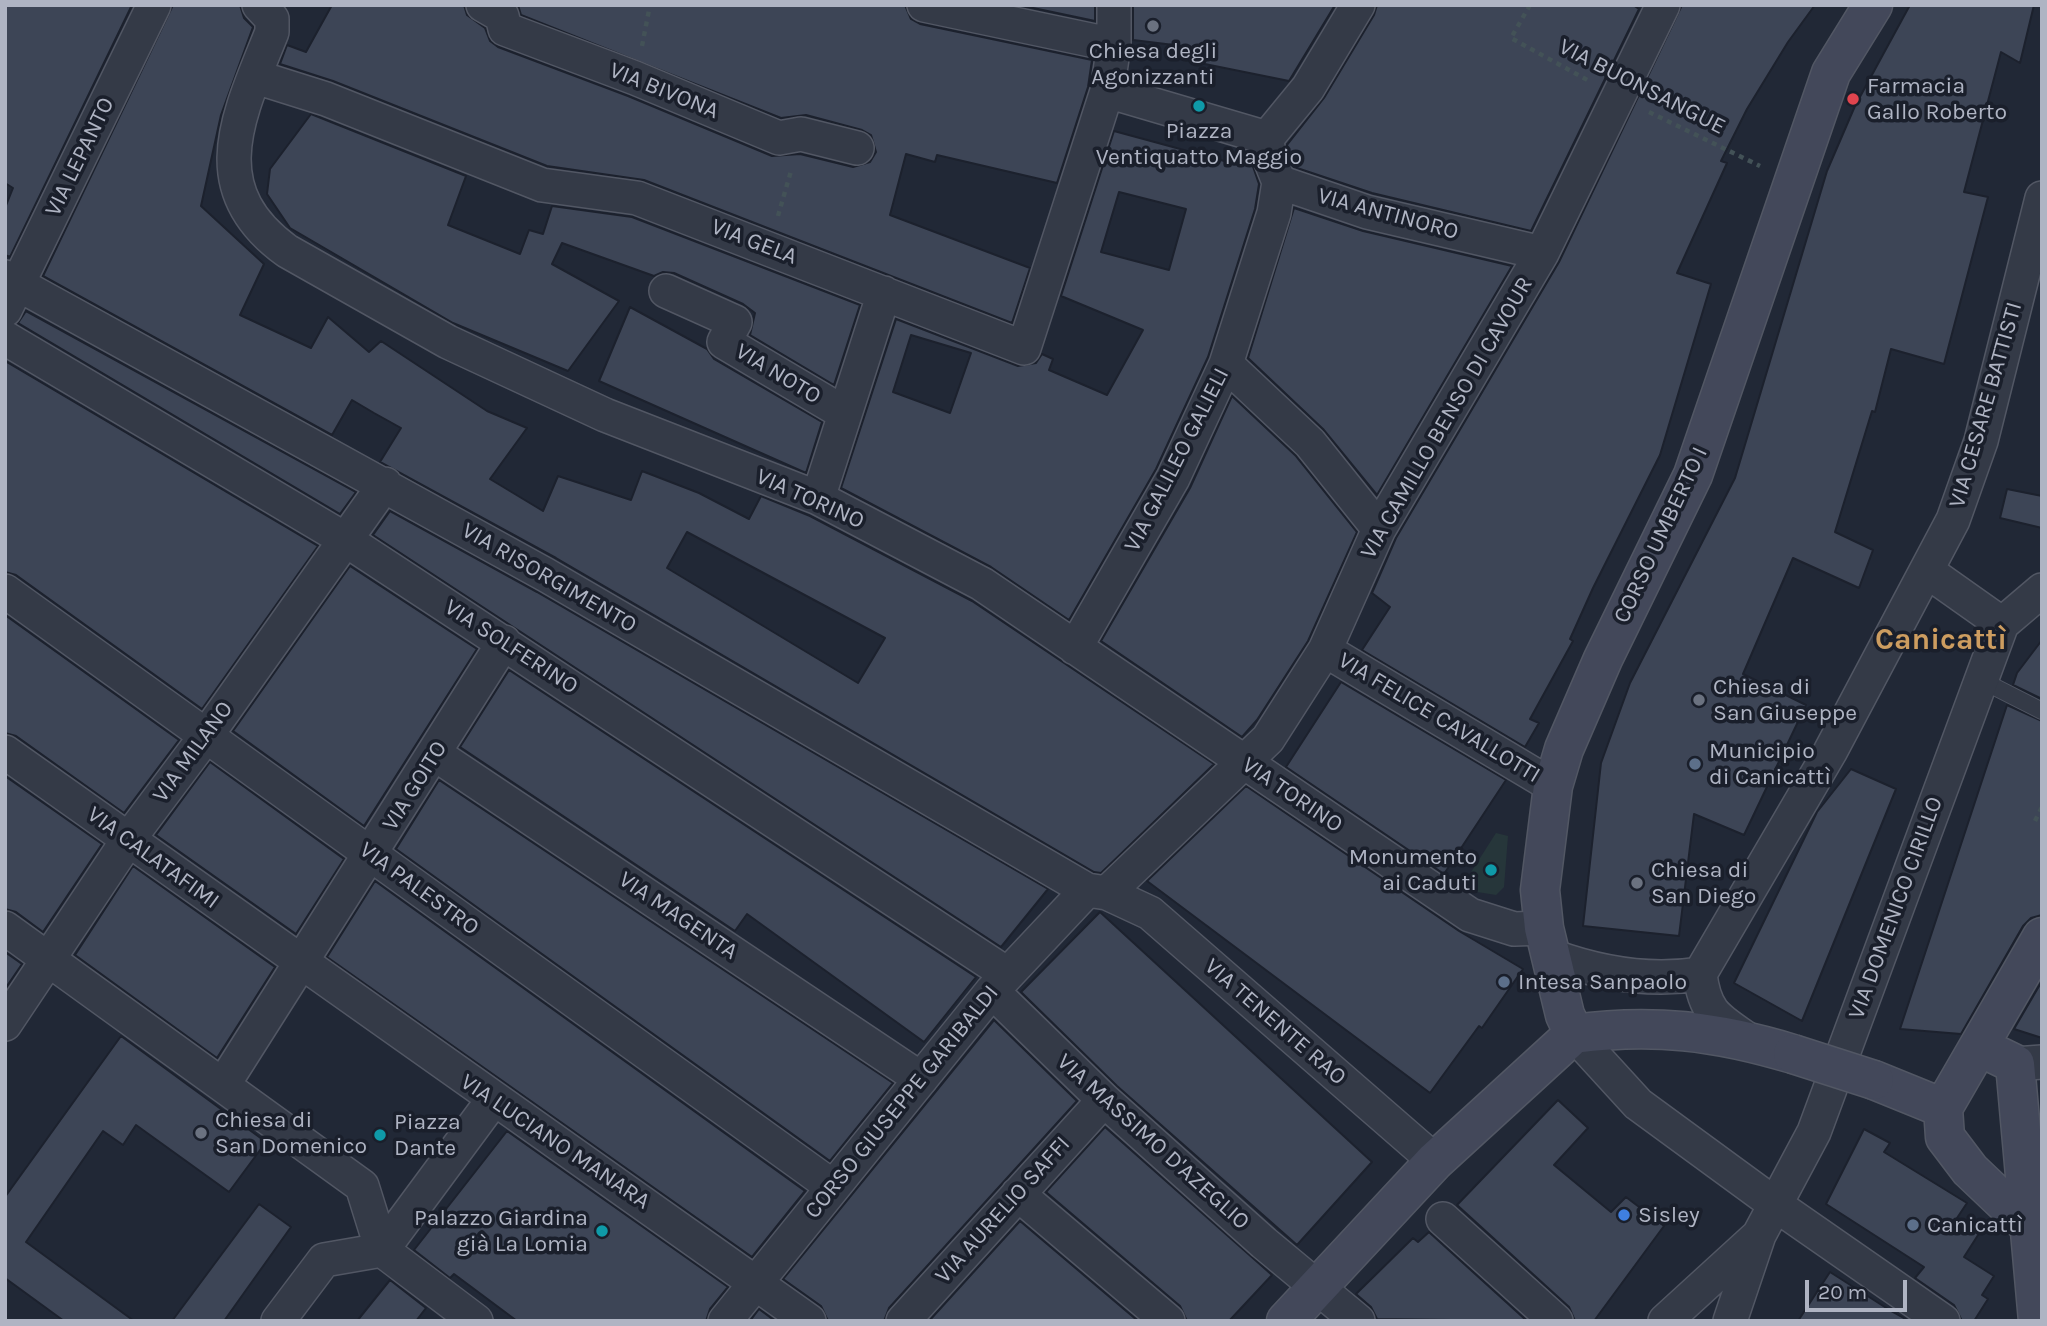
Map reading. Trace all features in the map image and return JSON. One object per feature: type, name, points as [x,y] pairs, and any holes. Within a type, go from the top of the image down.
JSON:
[{"type":"street","name":"VIA LEPANTO","points":[[10,290],[154,5]]},
{"type":"street","name":"VIA TORINO","points":[[259,5],[269,13],[273,26],[237,128],[232,156],[235,185],[246,211],[264,234],[288,251],[448,342],[605,415],[818,498],[982,584],[1470,915],[1548,942],[1589,970],[1664,980],[1700,974]]},
{"type":"street","name":"VIA BIVONA","points":[[483,5],[502,16],[505,29],[635,78],[779,138],[801,135],[857,148]]},
{"type":"street","points":[[924,5],[1114,45]]},
{"type":"street","points":[[1114,5],[1114,45],[1107,91],[1267,138]]},
{"type":"street","points":[[1279,181],[1269,157],[1267,138],[1308,89],[1358,5]]},
{"type":"street","name":"CORSO UMBERTO I","points":[[1574,1034],[1565,1015],[1548,942],[1540,890],[1553,786],[1564,749],[1603,659],[1693,475],[1831,73],[1872,5]]},
{"type":"street","name":"VIA CAMILLO BENSO DI CAVOUR","points":[[1097,891],[1268,739],[1325,650],[1379,529],[1542,253],[1619,97],[1660,6]]},
{"type":"street","name":"VIA GELA","points":[[256,77],[326,99],[542,185],[637,198],[1024,348],[1107,91]]},
{"type":"street","name":"VIA ANTINORO","points":[[1279,181],[1367,212],[1542,253]]},
{"type":"street","name":"VIA GALILEO GALIELI","points":[[1075,648],[1173,478],[1226,364],[1274,213],[1279,181]]},
{"type":"street","name":"VIA CESARE BATTISTI","points":[[1700,974],[1830,752],[1953,520],[1981,441],[2042,198]]},
{"type":"street","name":"VIA RISORGIMENTO","points":[[10,290],[385,484],[1097,891]]},
{"type":"street","name":"VIA NOTO","points":[[666,291],[736,322],[724,342],[844,413]]},
{"type":"street","name":"VIA NOTO","points":[[818,498],[884,293]]},
{"type":"street","name":"VIA SOLFERINO","points":[[5,338],[346,540],[504,642],[999,982]]},
{"type":"street","points":[[1226,364],[1310,443],[1379,529]]},
{"type":"street","name":"VIA MILANO","points":[[5,1024],[128,840],[206,736],[385,484]]},
{"type":"street","points":[[1927,571],[2002,624]]},
{"type":"street","name":"VIA DOMENICO CIRILLO","points":[[1730,1321],[1759,1235],[1814,1132],[1979,679],[2002,624],[2042,590]]},
{"type":"street","name":"VIA PALESTRO","points":[[5,592],[833,1187]]},
{"type":"street","name":"VIA GOITO","points":[[223,1085],[372,855],[504,642]]},
{"type":"street","name":"VIA FELICE CAVALLOTTI","points":[[1325,650],[1553,786]]},
{"type":"street","name":"VIA CALATAFIMI","points":[[5,752],[301,964]]},
{"type":"street","name":"VIA MAGENTA","points":[[435,754],[921,1079]]},
{"type":"street","name":"CORSO GIUSEPPE GARIBALDI","points":[[725,1321],[999,982],[1097,891]]},
{"type":"street","name":"VIA TENENTE RAO","points":[[1097,891],[1150,913],[1435,1161]]},
{"type":"street","points":[[5,928],[362,1186],[382,1250],[476,1321]]},
{"type":"street","points":[[2029,1226],[1970,1170],[1945,1137],[1943,1108],[2042,937]]},
{"type":"street","name":"VIA LUCIANO MANARA","points":[[301,964],[808,1321]]},
{"type":"street","points":[[1700,974],[1704,1000],[1713,1014],[1750,1041]]},
{"type":"street","name":"VIA MASSIMO D'AZEGLIO","points":[[999,982],[1104,1100],[1264,1243],[1320,1286],[1358,1321]]},
{"type":"street","points":[[1286,1321],[1435,1161],[1574,1034],[1643,1027],[1675,1028],[1750,1041],[1874,1080],[1943,1108]]},
{"type":"street","points":[[1574,1034],[1638,1104],[1776,1205],[1943,1321]]},
{"type":"street","points":[[1980,1047],[2028,1063],[2029,1226],[2038,1321]]},
{"type":"street","points":[[278,1321],[324,1261],[382,1250],[493,1100]]},
{"type":"street","name":"VIA AURELIO SAFFI","points":[[903,1321],[1104,1100]]},
{"type":"street","points":[[1018,1194],[1168,1321]]},
{"type":"street","points":[[1443,1219],[1556,1321]]},
{"type":"street","name":"VIA DOMENICO CIRILLO","points":[[1665,1321],[1759,1235]]},
{"type":"lane","points":[[1979,679],[2042,711]]},
{"type":"path","name":"VIA BUONSANGUE","points":[[1530,5],[1511,38],[1619,97],[1792,182]]},
{"type":"path","points":[[769,247],[801,135]]},
{"type":"path","points":[[2035,821],[2042,807]]},
{"type":"shaded area","points":[[1496,833],[1508,836],[1504,887],[1496,895],[1471,891],[1466,880]]},
{"type":"building","points":[[5,5],[132,5],[10,257],[5,255],[5,208],[13,188],[5,183]]},
{"type":"building","points":[[173,5],[240,5],[244,18],[253,27],[221,115],[201,206],[264,264],[240,315],[311,348],[328,317],[369,352],[381,341],[487,411],[527,428],[490,479],[543,511],[558,476],[631,500],[642,471],[699,493],[749,519],[761,496],[810,516],[972,601],[1214,764],[1101,873],[1094,872],[556,558],[380,462],[401,428],[352,400],[332,435],[43,276]],"holes":[[[687,532],[885,638],[858,683],[667,568]]]},
{"type":"building","points":[[332,5],[464,5],[467,15],[485,28],[490,41],[498,47],[628,96],[772,156],[800,154],[853,167],[870,162],[876,152],[871,135],[862,130],[806,115],[781,118],[521,15],[518,5],[905,5],[911,19],[920,24],[1092,60],[1088,87],[1057,183],[937,155],[935,162],[906,154],[890,215],[1030,268],[1012,323],[644,180],[547,166],[333,81],[280,64],[287,45],[306,52]]},
{"type":"building","points":[[1019,5],[1095,5],[1095,21]]},
{"type":"building","points":[[1133,5],[1335,5],[1289,81],[1180,59],[1182,46],[1133,40]]},
{"type":"building","points":[[1377,5],[1633,5],[1639,9],[1531,231],[1372,193],[1294,167],[1287,145],[1324,98],[1374,15]]},
{"type":"building","points":[[1682,5],[1815,5],[1788,42],[1747,109],[1721,161],[1727,163],[1677,273],[1711,284],[1660,455],[1593,588],[1570,639],[1573,641],[1530,719],[1539,723],[1525,747],[1362,650],[1390,607],[1372,593],[1396,538],[1559,262]]},
{"type":"building","points":[[1910,5],[2034,5],[2020,63],[2001,52],[1964,192],[1988,197],[1944,364],[1891,349],[1875,412],[1872,411],[1835,532],[1873,550],[1859,588],[1793,558],[1743,674],[1806,705],[1744,835],[1694,814],[1679,936],[1583,926],[1601,763],[1630,683],[1735,478],[1827,171],[1855,106]]},
{"type":"building","points":[[311,114],[466,176],[448,225],[520,254],[529,230],[543,234],[552,206],[632,217],[860,305],[834,385],[750,335],[755,313],[743,304],[674,273],[663,272],[654,276],[562,243],[552,264],[619,301],[568,371],[453,323],[290,228],[267,194],[270,169]]},
{"type":"building","points":[[1114,131],[1239,165],[1243,153],[1249,155],[1259,184],[1255,209],[1208,357],[1156,469],[1069,620],[991,567],[841,488],[896,319],[1018,366],[1036,363],[1042,354],[1053,359],[1049,370],[1107,395],[1143,330],[1061,296]],"holes":[[[1119,192],[1186,209],[1169,270],[1101,252]],[[911,335],[971,353],[950,413],[893,392]]]},
{"type":"building","points":[[1294,208],[1363,231],[1512,266],[1377,495],[1323,429],[1248,358]]},
{"type":"building","points":[[630,307],[707,349],[714,359],[822,422],[806,473],[599,381]]},
{"type":"building","points":[[26,311],[356,492],[340,514],[18,323]]},
{"type":"building","points":[[5,361],[318,546],[202,709],[16,575],[5,572]]},
{"type":"building","points":[[1232,396],[1296,456],[1357,532],[1308,641],[1257,720],[1242,737],[1101,641],[1190,488]]},
{"type":"building","points":[[2007,489],[2042,496],[2042,528],[2000,518]]},
{"type":"building","points":[[390,511],[537,592],[1048,889],[1001,947],[373,535]]},
{"type":"building","points":[[350,566],[477,649],[364,826],[233,731]]},
{"type":"building","points":[[5,615],[179,740],[124,813],[16,736],[5,733]]},
{"type":"building","points":[[2042,640],[2042,699],[2013,685],[2017,673]]},
{"type":"building","points":[[509,670],[976,977],[924,1042],[747,914],[735,931],[460,747]]},
{"type":"building","points":[[1341,682],[1506,780],[1444,874],[1286,767]]},
{"type":"building","points":[[2007,705],[2042,721],[2042,915],[2031,918],[2023,926],[1961,1034],[1900,1029]]},
{"type":"building","points":[[210,762],[344,859],[296,934],[156,835]]},
{"type":"building","points":[[1851,769],[1896,789],[1802,1021],[1734,983],[1817,812]]},
{"type":"building","points":[[5,776],[102,844],[43,932],[16,912],[5,909]]},
{"type":"building","points":[[439,780],[893,1083],[830,1161],[396,849]]},
{"type":"building","points":[[1246,786],[1459,931],[1523,969],[1482,1028],[1479,1026],[1430,1093],[1147,881]]},
{"type":"building","points":[[133,866],[275,967],[217,1058],[75,955]]},
{"type":"building","points":[[375,881],[805,1191],[752,1257],[327,957]]},
{"type":"building","points":[[1100,912],[1372,1162],[1297,1245],[1117,1086],[1021,992]]},
{"type":"building","points":[[5,952],[22,964],[5,989]]},
{"type":"building","points":[[2042,981],[2042,1038],[2014,1029]]},
{"type":"building","points":[[994,1020],[1077,1101],[889,1308],[884,1321],[828,1321],[821,1306],[783,1279]]},
{"type":"building","points":[[121,1036],[266,1142],[229,1192],[136,1125],[123,1145],[103,1131],[26,1242],[134,1321],[64,1321],[5,1278],[5,1197]]},
{"type":"building","points":[[1558,1100],[1588,1128],[1554,1165],[1611,1212],[1626,1197],[1664,1226],[1594,1321],[1575,1321],[1569,1307],[1457,1205]]},
{"type":"building","points":[[1105,1127],[1272,1275],[1229,1321],[1187,1321],[1180,1306],[1046,1192]]},
{"type":"building","name":"Canicattì","points":[[1864,1129],[1890,1143],[1884,1152],[1967,1203],[1957,1218],[1980,1232],[1964,1257],[1994,1276],[1982,1295],[1988,1299],[1974,1321],[1962,1321],[1954,1305],[1915,1278],[1924,1267],[1826,1204]]},
{"type":"building","name":"Palazzo Giardina già La Lomia","points":[[507,1131],[728,1287],[710,1309],[706,1321],[517,1321],[454,1274],[450,1278],[414,1250]]},
{"type":"building","points":[[259,1204],[291,1227],[224,1321],[172,1321]]},
{"type":"building","points":[[1020,1221],[1138,1321],[929,1321]]},
{"type":"building","points":[[1429,1232],[1527,1321],[1377,1319],[1371,1307],[1356,1294],[1413,1238],[1418,1242]]},
{"type":"building","points":[[1830,1272],[1891,1311],[1909,1321],[1798,1321]]},
{"type":"building","points":[[390,1280],[426,1308],[416,1321],[357,1321]]},
{"type":"building","points":[[759,1309],[775,1321],[750,1321]]},
{"type":"place","name":"Chiesa degli Agonizzanti","points":[[1153,26]]},
{"type":"place","name":"Farmacia Gallo Roberto","points":[[1853,99]]},
{"type":"place","name":"Piazza Ventiquatto Maggio","points":[[1199,106]]},
{"type":"place","name":"Chiesa di San Giuseppe","points":[[1699,700]]},
{"type":"place","name":"Municipio di Canicattì","points":[[1695,764]]},
{"type":"place","name":"Monumento ai Caduti","points":[[1491,870]]},
{"type":"place","name":"Chiesa di San Diego","points":[[1637,883]]},
{"type":"place","name":"Intesa Sanpaolo","points":[[1504,982]]},
{"type":"place","name":"Chiesa di San Domenico","points":[[201,1133]]},
{"type":"place","name":"Piazza Dante","points":[[380,1135]]},
{"type":"place","name":"Sisley","points":[[1624,1215]]},
{"type":"place","name":"Canicattì","points":[[1913,1225]]},
{"type":"place","name":"Palazzo Giardina già La Lomia","points":[[602,1231]]},
{"type":"district","name":"Canicattì","points":[[1941,640]]}]
